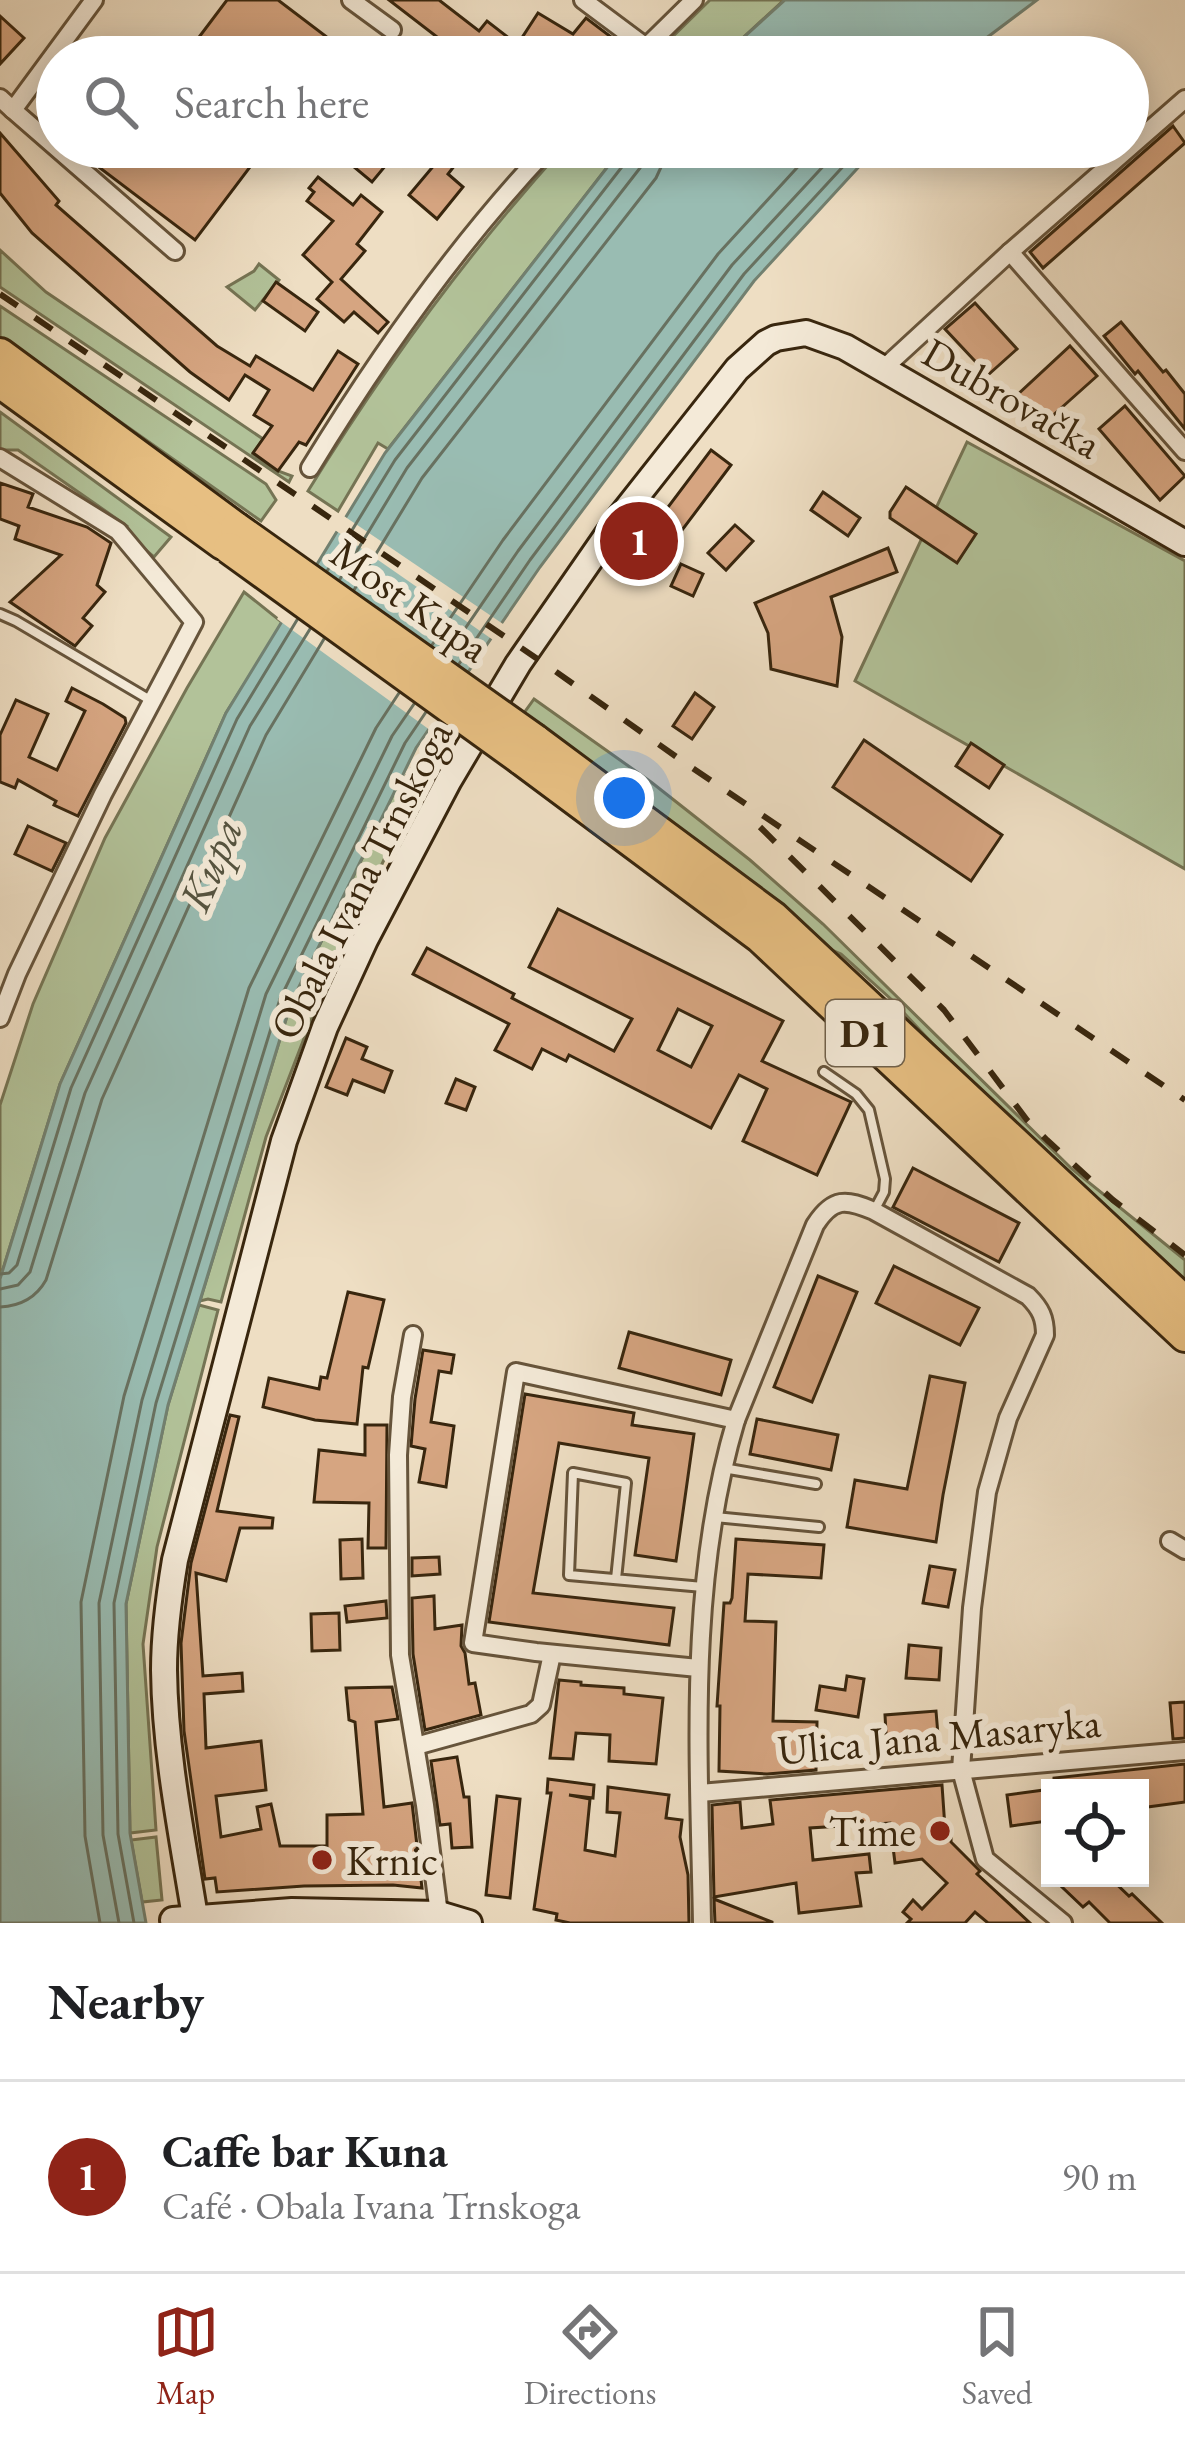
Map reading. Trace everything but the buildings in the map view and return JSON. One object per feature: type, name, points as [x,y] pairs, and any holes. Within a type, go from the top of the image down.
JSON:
[{"type":"highway","name":"D1","points":[[0,354],[230,536]]},
{"type":"highway","name":"D1","points":[[0,382],[230,536]]},
{"type":"highway","name":"Most Kupa","points":[[230,536],[528,749]]},
{"type":"highway","name":"D1","points":[[528,749],[713,871],[786,928],[1185,1302]]},
{"type":"highway","name":"D1","points":[[528,749],[760,937],[1185,1336]]},
{"type":"street","points":[[64,36],[94,0]]},
{"type":"street","points":[[351,0],[392,30]]},
{"type":"street","points":[[583,0],[623,36]]},
{"type":"street","points":[[657,36],[694,0]]},
{"type":"street","points":[[36,69],[7,104],[36,129]]},
{"type":"street","points":[[1149,130],[1185,99]]},
{"type":"street","points":[[81,168],[176,251]]},
{"type":"street","points":[[310,468],[396,336],[531,168]]},
{"type":"street","points":[[883,369],[1106,168]]},
{"type":"street","points":[[1010,252],[1185,451]]},
{"type":"street","name":"Dubrovačka","points":[[795,334],[806,333],[845,347],[1185,543]]},
{"type":"street","name":"Obala Ivana Trnskoga","points":[[292,1917],[184,1918],[164,1666],[167,1606],[176,1559],[284,1141],[325,1027],[365,940],[449,781],[518,664],[617,521],[737,369],[766,343],[795,334]]},
{"type":"street","points":[[0,458],[118,531],[194,622],[5,990],[0,1018]]},
{"type":"street","points":[[702,1923],[698,1667],[703,1587],[722,1468],[736,1420],[809,1238],[821,1215],[841,1202],[852,1202],[1028,1296],[1045,1322],[1045,1335],[1008,1418],[987,1492],[972,1608],[961,1770],[985,1859],[1063,1923]]},
{"type":"street","points":[[413,1335],[398,1455],[400,1654],[439,1914]]},
{"type":"street","points":[[698,1667],[473,1643],[516,1372],[736,1420]]},
{"type":"street","points":[[416,1746],[531,1714],[541,1706],[552,1654]]},
{"type":"street","name":"Ulica Jana Masaryka","points":[[700,1793],[1185,1751]]},
{"type":"street","points":[[292,1917],[439,1914],[469,1923]]},
{"type":"lane","points":[[0,614],[151,700]]},
{"type":"lane","points":[[824,1072],[869,1109],[885,1179],[874,1211]]},
{"type":"lane","points":[[722,1468],[817,1484]]},
{"type":"lane","points":[[616,1579],[626,1483],[573,1473],[569,1575],[703,1587]]},
{"type":"lane","points":[[714,1517],[819,1527]]},
{"type":"green space","points":[[710,0],[784,0],[745,36],[673,36]]},
{"type":"green space","points":[[546,168],[607,168],[388,449],[378,443],[338,511],[308,491],[428,313]]},
{"type":"green space","points":[[0,250],[46,292],[263,439],[253,454],[292,476],[289,482],[0,287]]},
{"type":"green space","points":[[259,264],[279,280],[255,310],[227,287]]},
{"type":"green space","points":[[0,306],[266,484],[276,500],[261,521],[0,337]]},
{"type":"green space","points":[[0,412],[171,537],[154,557],[125,533],[127,526],[18,450],[0,450]]},
{"type":"green space","points":[[967,442],[1185,561],[1185,869],[855,681]]},
{"type":"green space","points":[[244,592],[283,623],[226,713],[60,1084],[0,1279],[0,1105],[33,1004],[105,838]]},
{"type":"green space","points":[[534,699],[651,782],[823,924],[1072,1169],[1185,1260],[1185,1289],[968,1082],[892,1000],[841,954],[822,946],[524,713]]},
{"type":"green space","points":[[435,739],[445,746],[400,827],[382,819],[395,790]]},
{"type":"green space","points":[[379,824],[397,832],[322,992],[266,1137],[221,1302],[200,1301],[291,1003]]},
{"type":"green space","points":[[199,1305],[218,1310],[157,1547],[143,1644],[156,1830],[130,1833],[126,1604],[168,1405]]},
{"type":"green space","points":[[156,1837],[162,1900],[142,1902],[131,1840]]},
{"type":"water","points":[[785,0],[1037,0],[989,36],[745,36]]},
{"type":"water","name":"Kupa","points":[[607,168],[858,168],[754,281],[540,567],[416,748],[291,1003],[168,1405],[126,1604],[130,1833],[146,1923],[0,1923],[0,1279],[60,1084],[226,713],[385,453]]},
{"type":"pier","points":[[341,514],[506,626],[496,642],[332,528]]},
{"type":"pier","points":[[312,561],[471,678],[434,733],[277,619]]},
{"type":"railway","points":[[0,294],[1185,1100]]},
{"type":"railway","points":[[760,827],[944,1010],[1027,1120],[1113,1200],[1185,1255]]},
{"type":"place","name":"Caffe bar Kuna","points":[[639,541]]},
{"type":"place","name":"Time","points":[[940,1831]]},
{"type":"place","name":"Krnic","points":[[322,1860]]}]
